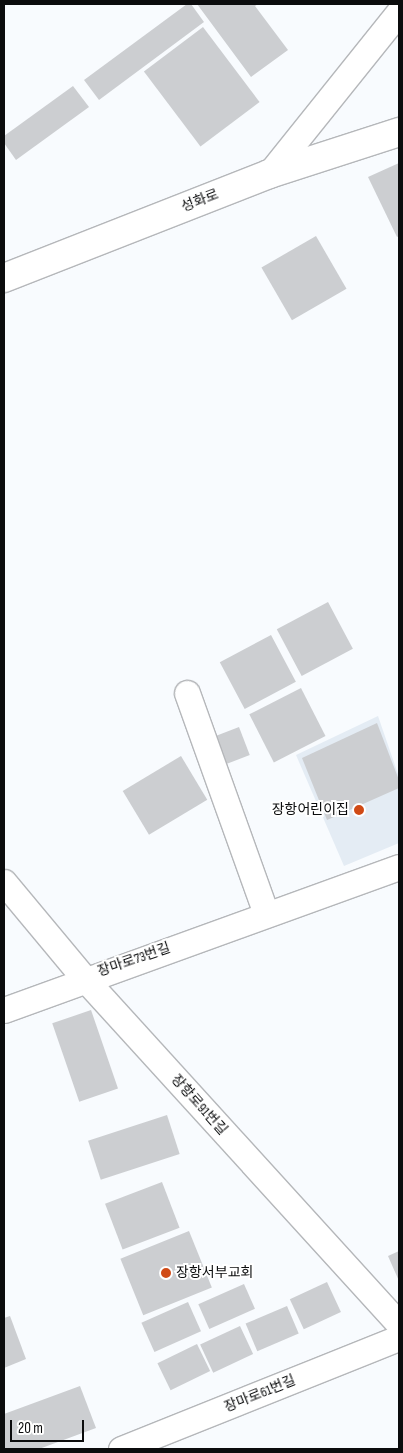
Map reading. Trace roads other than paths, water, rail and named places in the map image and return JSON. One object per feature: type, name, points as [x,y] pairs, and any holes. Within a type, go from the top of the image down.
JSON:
[{"type":"main road","name":"성화로","points":[[4,278],[269,174],[399,132]]},
{"type":"street","points":[[269,174],[399,12]]},
{"type":"street","points":[[187,693],[266,914]]},
{"type":"street","name":"장마로73번길","points":[[4,1010],[84,978],[399,867]]},
{"type":"street","name":"장항로91번길","points":[[4,882],[84,978],[399,1324]]},
{"type":"street","name":"장마로61번길","points":[[121,1449],[399,1338]]},
{"type":"place","name":"장항어린이집","points":[[359,810]]},
{"type":"place","name":"장항서부교회","points":[[166,1273]]}]
